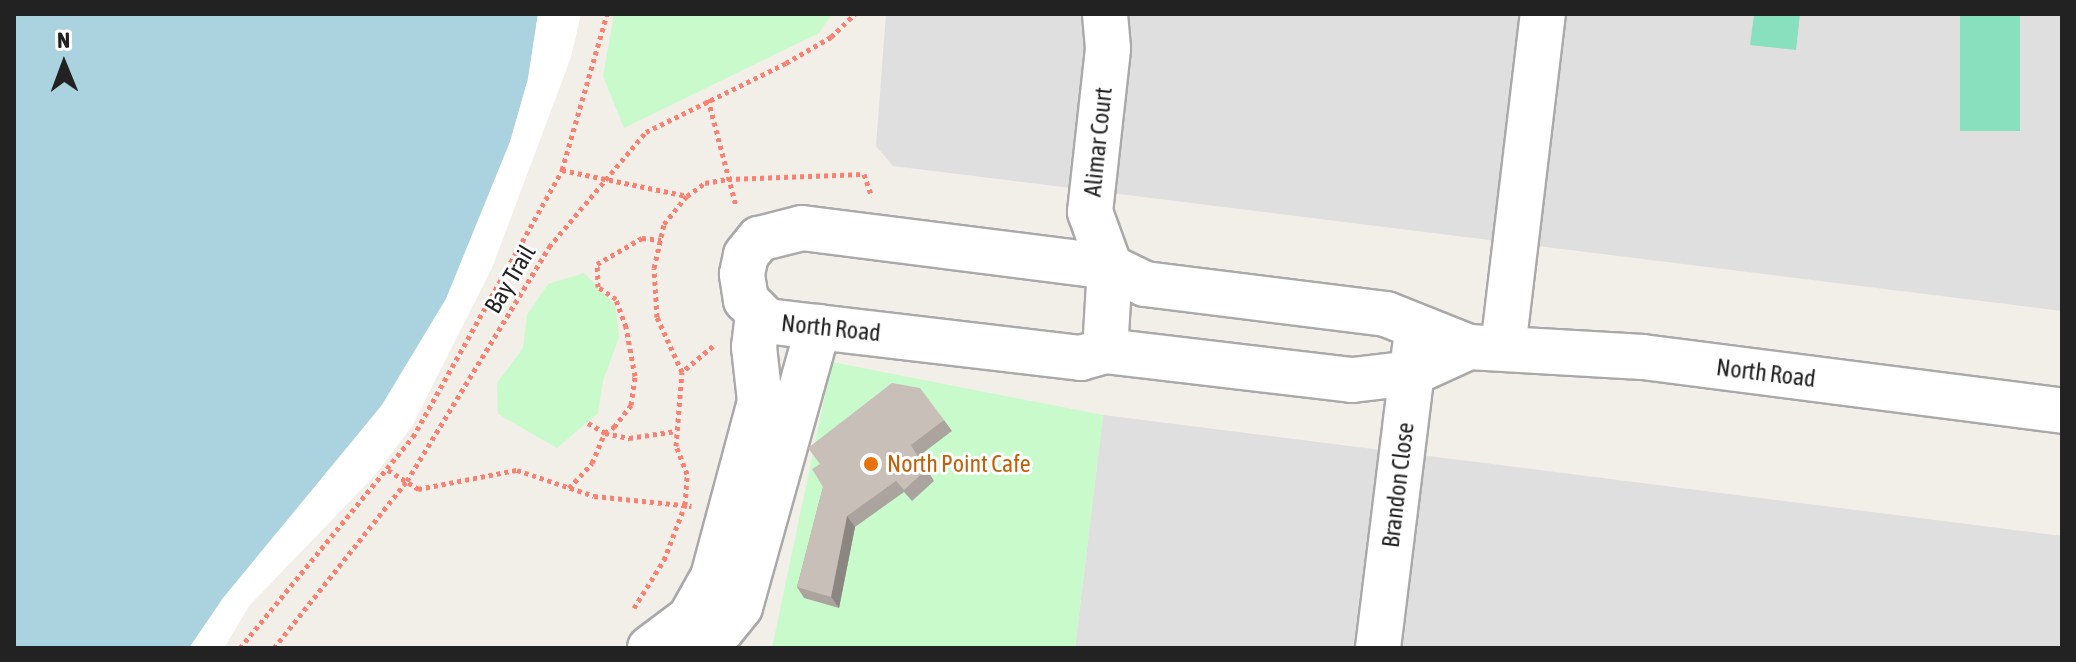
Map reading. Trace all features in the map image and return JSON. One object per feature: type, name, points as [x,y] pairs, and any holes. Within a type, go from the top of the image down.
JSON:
[{"type":"street","name":"Alimar Court","points":[[1105,14],[1108,49],[1090,212],[1110,267]]},
{"type":"street","points":[[1486,347],[1543,14]]},
{"type":"street","name":"North Road","points":[[1486,347],[1412,373],[1352,380],[1105,351],[1081,358],[785,325],[756,314],[742,284],[750,249],[770,233],[802,228],[1110,267],[1145,284],[1418,323],[1486,347],[1643,357],[2062,411]]},
{"type":"street","points":[[1105,351],[1110,267]]},
{"type":"street","points":[[638,633],[680,628],[703,601],[730,516],[760,401],[754,347],[756,314]]},
{"type":"street","name":"Brandon Close","points":[[1378,648],[1418,323]]},
{"type":"street","points":[[707,648],[740,607],[818,327]]},
{"type":"path","points":[[240,648],[413,437],[562,170],[607,14]]},
{"type":"path","name":"Bay Trail","points":[[274,648],[407,481],[549,247],[646,132],[798,57],[831,37],[855,14]]},
{"type":"path","points":[[708,99],[750,249]]},
{"type":"path","points":[[562,170],[687,196],[664,224],[654,268],[657,317],[682,372],[676,431],[687,474],[685,505],[638,633]]},
{"type":"path","points":[[569,488],[592,463],[605,433],[631,405],[635,376],[626,327],[616,299],[598,287],[597,264],[642,238],[661,240]]},
{"type":"path","points":[[682,372],[756,314]]},
{"type":"path","points":[[588,423],[605,433],[629,438],[676,431]]},
{"type":"path","points":[[388,470],[418,489],[517,470],[594,496],[685,505],[730,516]]},
{"type":"shaded area","points":[[886,14],[2062,14],[2062,311],[893,166],[876,146]]},
{"type":"shaded area","points":[[1103,415],[2062,536],[2062,648],[1075,648]]},
{"type":"green space","points":[[614,14],[832,14],[819,33],[624,128],[603,76]]},
{"type":"green space","points":[[1754,14],[1800,14],[1796,50],[1750,45]]},
{"type":"green space","points":[[1960,14],[2020,14],[2020,131],[1960,131]]},
{"type":"green space","points":[[584,273],[615,305],[619,337],[603,381],[598,413],[557,448],[498,414],[497,383],[523,348],[527,315],[548,284]]},
{"type":"green space","points":[[832,362],[1103,415],[1075,648],[772,648]]},
{"type":"water","points":[[14,14],[538,14],[528,79],[510,142],[446,299],[382,405],[189,648],[14,648]]},
{"type":"pier","points":[[538,14],[581,14],[571,57],[492,268],[412,426],[376,474],[249,606],[224,648],[189,648],[223,598],[382,405],[446,299],[510,142],[528,79]]},
{"type":"building","points":[[892,383],[920,388],[944,420],[911,445],[926,470],[904,490],[896,481],[847,516],[831,597],[797,587],[823,487],[812,469],[820,464],[808,448]]},
{"type":"place","name":"North Point Cafe","points":[[871,464]]}]
